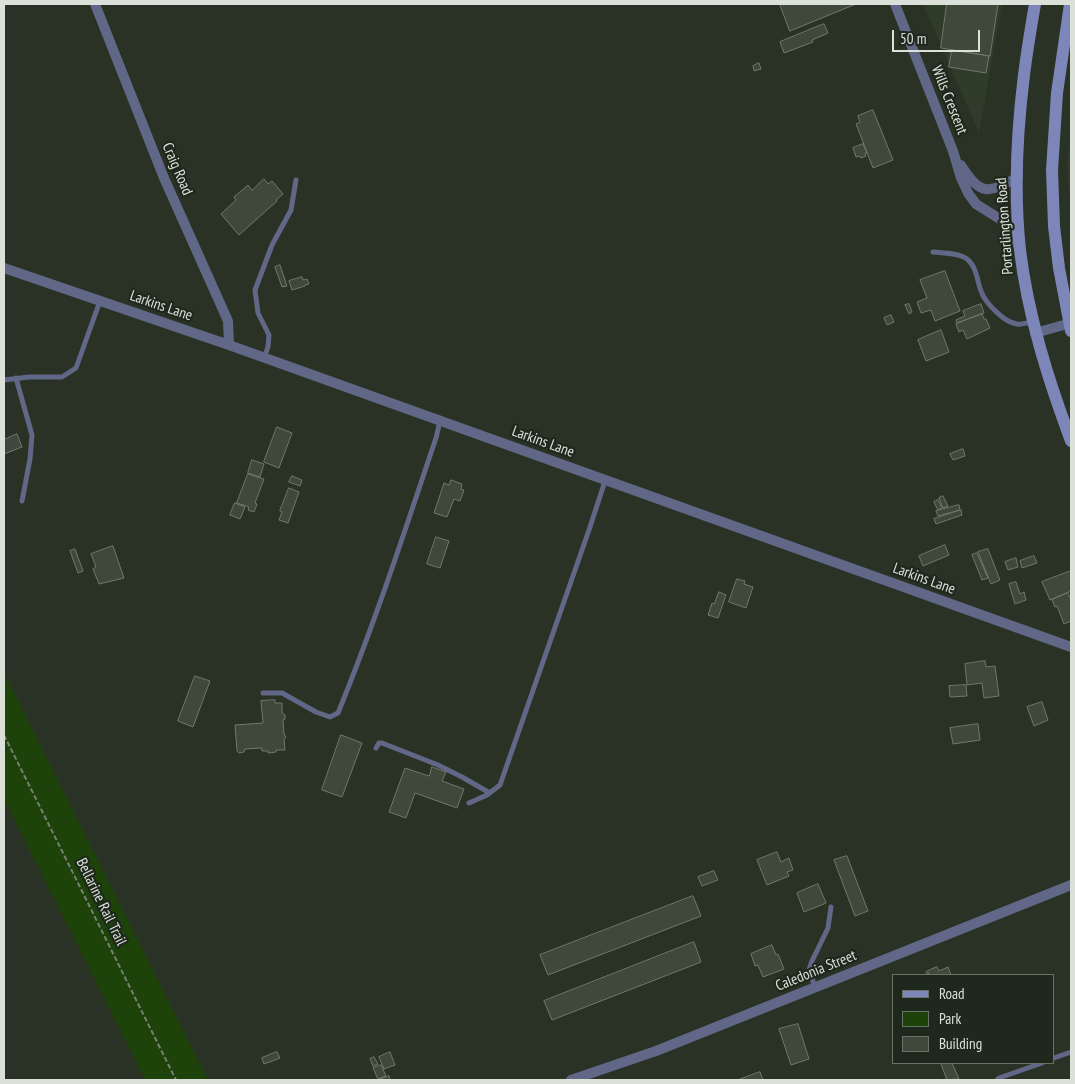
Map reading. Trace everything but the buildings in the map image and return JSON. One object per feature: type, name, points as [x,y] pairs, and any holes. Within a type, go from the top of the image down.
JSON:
[{"type":"main road","name":"Portarlington Road","points":[[1035,4],[1024,74],[1018,138],[1020,250],[1034,327],[1057,404],[1071,441]]},
{"type":"main road","points":[[1070,4],[1057,93],[1052,170],[1054,226],[1058,259],[1071,326]]},
{"type":"street","name":"Craig Road","points":[[95,4],[164,178],[228,320],[229,345]]},
{"type":"street","name":"Wills Crescent","points":[[894,4],[968,193],[976,204],[1003,221],[1020,250]]},
{"type":"street","name":"Wills Crescent","points":[[953,151],[969,179],[979,187],[988,190],[999,188],[1018,177]]},
{"type":"street","name":"Larkins Lane","points":[[4,268],[229,345],[1071,647]]},
{"type":"street","points":[[1034,327],[1071,326]]},
{"type":"street","name":"Caledonia Street","points":[[571,1080],[656,1051],[1071,885]]},
{"type":"lane","points":[[264,358],[268,347],[269,335],[258,313],[255,290],[272,245],[291,210],[296,180]]},
{"type":"lane","points":[[933,252],[955,254],[967,259],[975,271],[981,293],[992,308],[1007,320],[1034,327]]},
{"type":"lane","points":[[4,380],[29,377],[62,378],[76,368],[100,301]]},
{"type":"lane","points":[[16,378],[32,435],[30,459],[22,501]]},
{"type":"lane","points":[[263,693],[282,693],[316,712],[330,717],[338,713],[394,565],[440,421]]},
{"type":"lane","points":[[469,802],[490,793],[500,785],[605,480]]},
{"type":"lane","points":[[376,748],[379,743],[382,743],[438,765],[490,793]]},
{"type":"lane","points":[[815,987],[809,970],[828,928],[831,907]]},
{"type":"lane","points":[[1055,1058],[1071,1052]]},
{"type":"lane","points":[[997,1080],[1039,1064]]},
{"type":"path","name":"Bellarine Rail Trail","points":[[4,735],[176,1080]]},
{"type":"shaded area","points":[[923,4],[1002,4],[979,133]]},
{"type":"shaded area","points":[[1071,133],[1071,212],[1067,164]]},
{"type":"green space","points":[[4,673],[208,1080],[145,1080],[4,799]]}]
